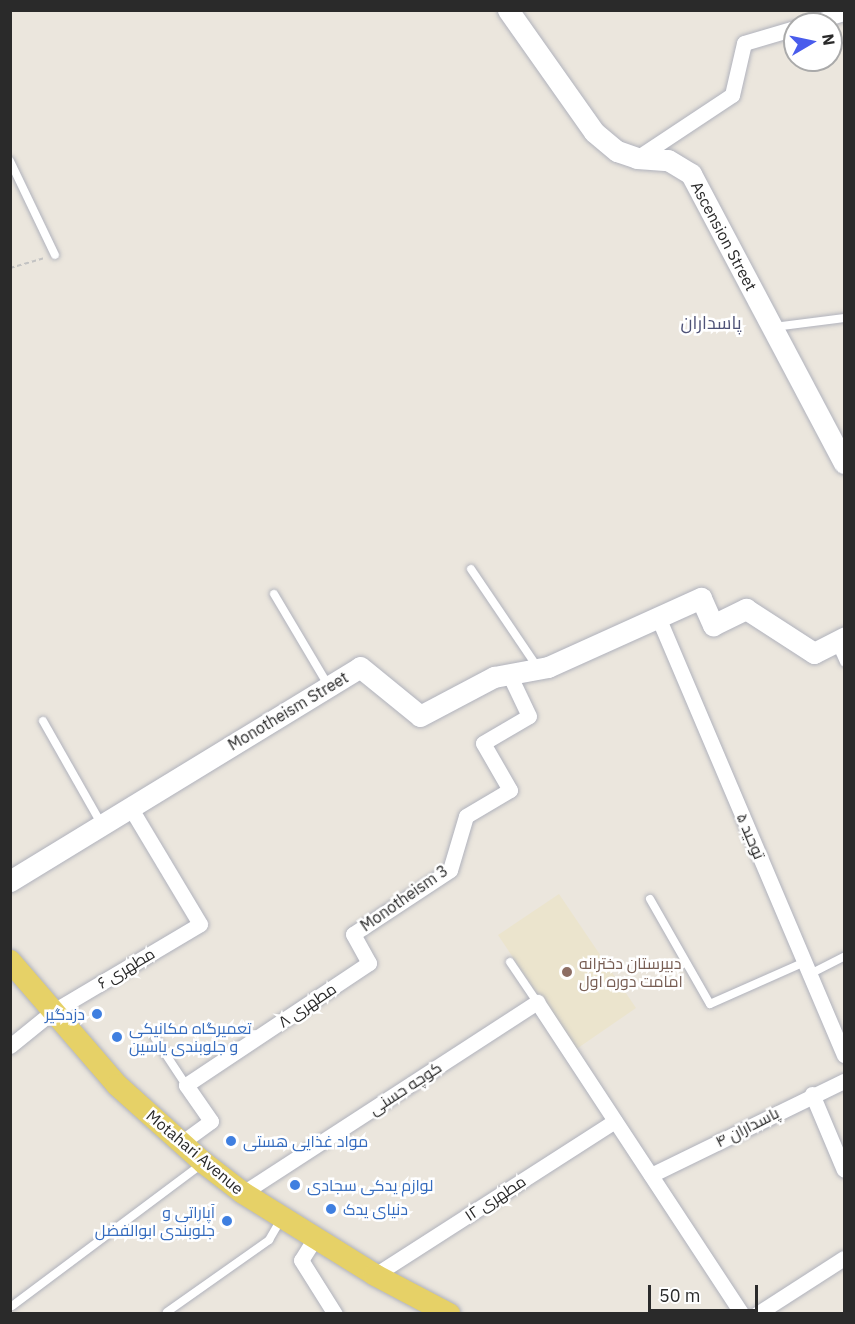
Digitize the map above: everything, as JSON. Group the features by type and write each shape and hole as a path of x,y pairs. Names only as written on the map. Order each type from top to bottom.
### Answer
{"main road":[{"name":"Motahari Avenue","path":"10,961 117,1085 204,1163 243,1193 282,1218 375,1275 449,1314"}],"street":[{"name":"Ascension Street","path":"508,10 594,132 617,151 637,158 668,160 691,174 844,463"},
{"path":"637,158 732,95 744,43 783,32"},
{"name":"Monotheism Street","path":"10,881 360,667 420,716 494,677 539,669 701,598 713,625 746,609 814,653 840,640"},
{"name":"توحید ۵","path":"657,617 844,1055"},
{"name":"Monotheism 3","path":"353,934 450,870 466,816 510,790 483,743 529,716 508,674"},
{"name":"مطهری ۶","path":"10,1046 52,1012 200,924 130,807"},
{"name":"مطهری ۸","path":"186,1084 369,963 353,934"},
{"path":"537,1002 742,1314"},
{"name":"کوچه حسنی","path":"243,1193 537,1002"},
{"name":"پاسداران ۴","path":"651,1175 812,1094 844,1081"},
{"path":"181,1143 211,1122 186,1084"},
{"path":"812,1094 844,1170"},
{"name":"مطهری ۱۲","path":"375,1275 615,1121"},
{"path":"315,1238 301,1260 335,1314"},
{"path":"756,1314 844,1258"}],"lane":[{"path":"10,161 55,255"},
{"path":"773,327 844,318"},
{"path":"471,569 539,669"},
{"path":"274,594 329,686"},
{"path":"840,640 844,663"},
{"path":"43,721 102,825"},
{"path":"650,899 710,1004 807,968 844,957"},
{"path":"510,962 537,1002"},
{"path":"155,1038 186,1084"},
{"path":"12,1306 204,1163"},
{"path":"167,1312 268,1240 282,1218"}],"path":[{"path":"10,268 55,255"}],"shaded area":[{"name":"دبیرستان دخترانه امامت دوره اول","path":"559,894 636,1008 575,1050 498,935"}],"place":[{"name":"دبیرستان دخترانه امامت دوره اول","path":"567,972"},
{"name":"دزدگیر","path":"97,1014"},
{"name":"تعمیرگاه مکانیکی و جلوبندی یاسین","path":"117,1037"},
{"name":"مواد غذایی هستی","path":"231,1141"},
{"name":"لوازم یدکی سجادی","path":"295,1185"},
{"name":"دنیای یدک","path":"331,1209"},
{"name":"آپاراتی و جلوبندی ابوالفضل","path":"227,1221"}],"district":[{"name":"پاسداران","path":"711,323"}]}
